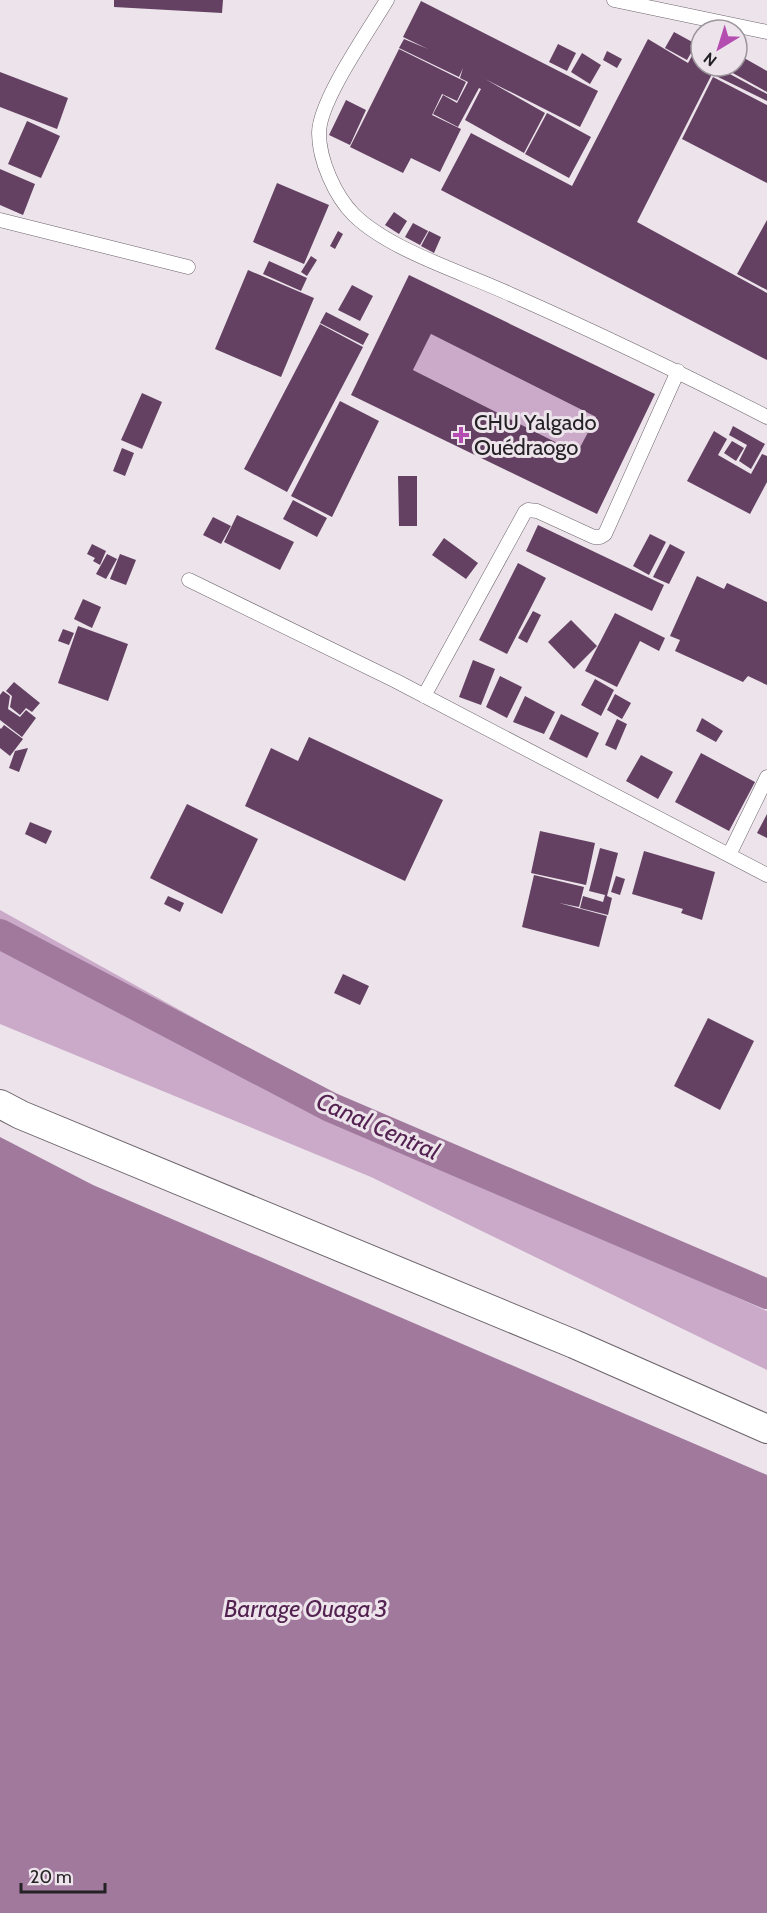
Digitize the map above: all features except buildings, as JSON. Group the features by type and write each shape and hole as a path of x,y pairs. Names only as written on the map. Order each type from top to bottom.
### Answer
{"street":[{"path":"0,1104 21,1115 574,1344 767,1429"}],"lane":[{"path":"387,0 327,101 319,132 324,161 336,190 354,214 380,235 424,257 678,371 767,417"},
{"path":"614,0 767,32"},
{"path":"0,220 188,267"},
{"path":"424,696 525,512 537,511 594,537 605,534 678,371"},
{"path":"189,580 424,696 767,875"},
{"path":"729,855 767,777"}],"shaded area":[{"path":"431,334 596,417 577,453 413,370"},
{"path":"0,910 525,1202 767,1311 767,1370 371,1177 0,1024"}],"water":[{"name":"Barrage Ouaga 3","path":"0,1137 93,1185 767,1475 767,1913 0,1913"}],"waterway":[{"name":"Canal Central","path":"0,934 330,1107 767,1294"}],"place":[{"name":"CHU Yalgado Ouédraogo","path":"461,435"}]}
